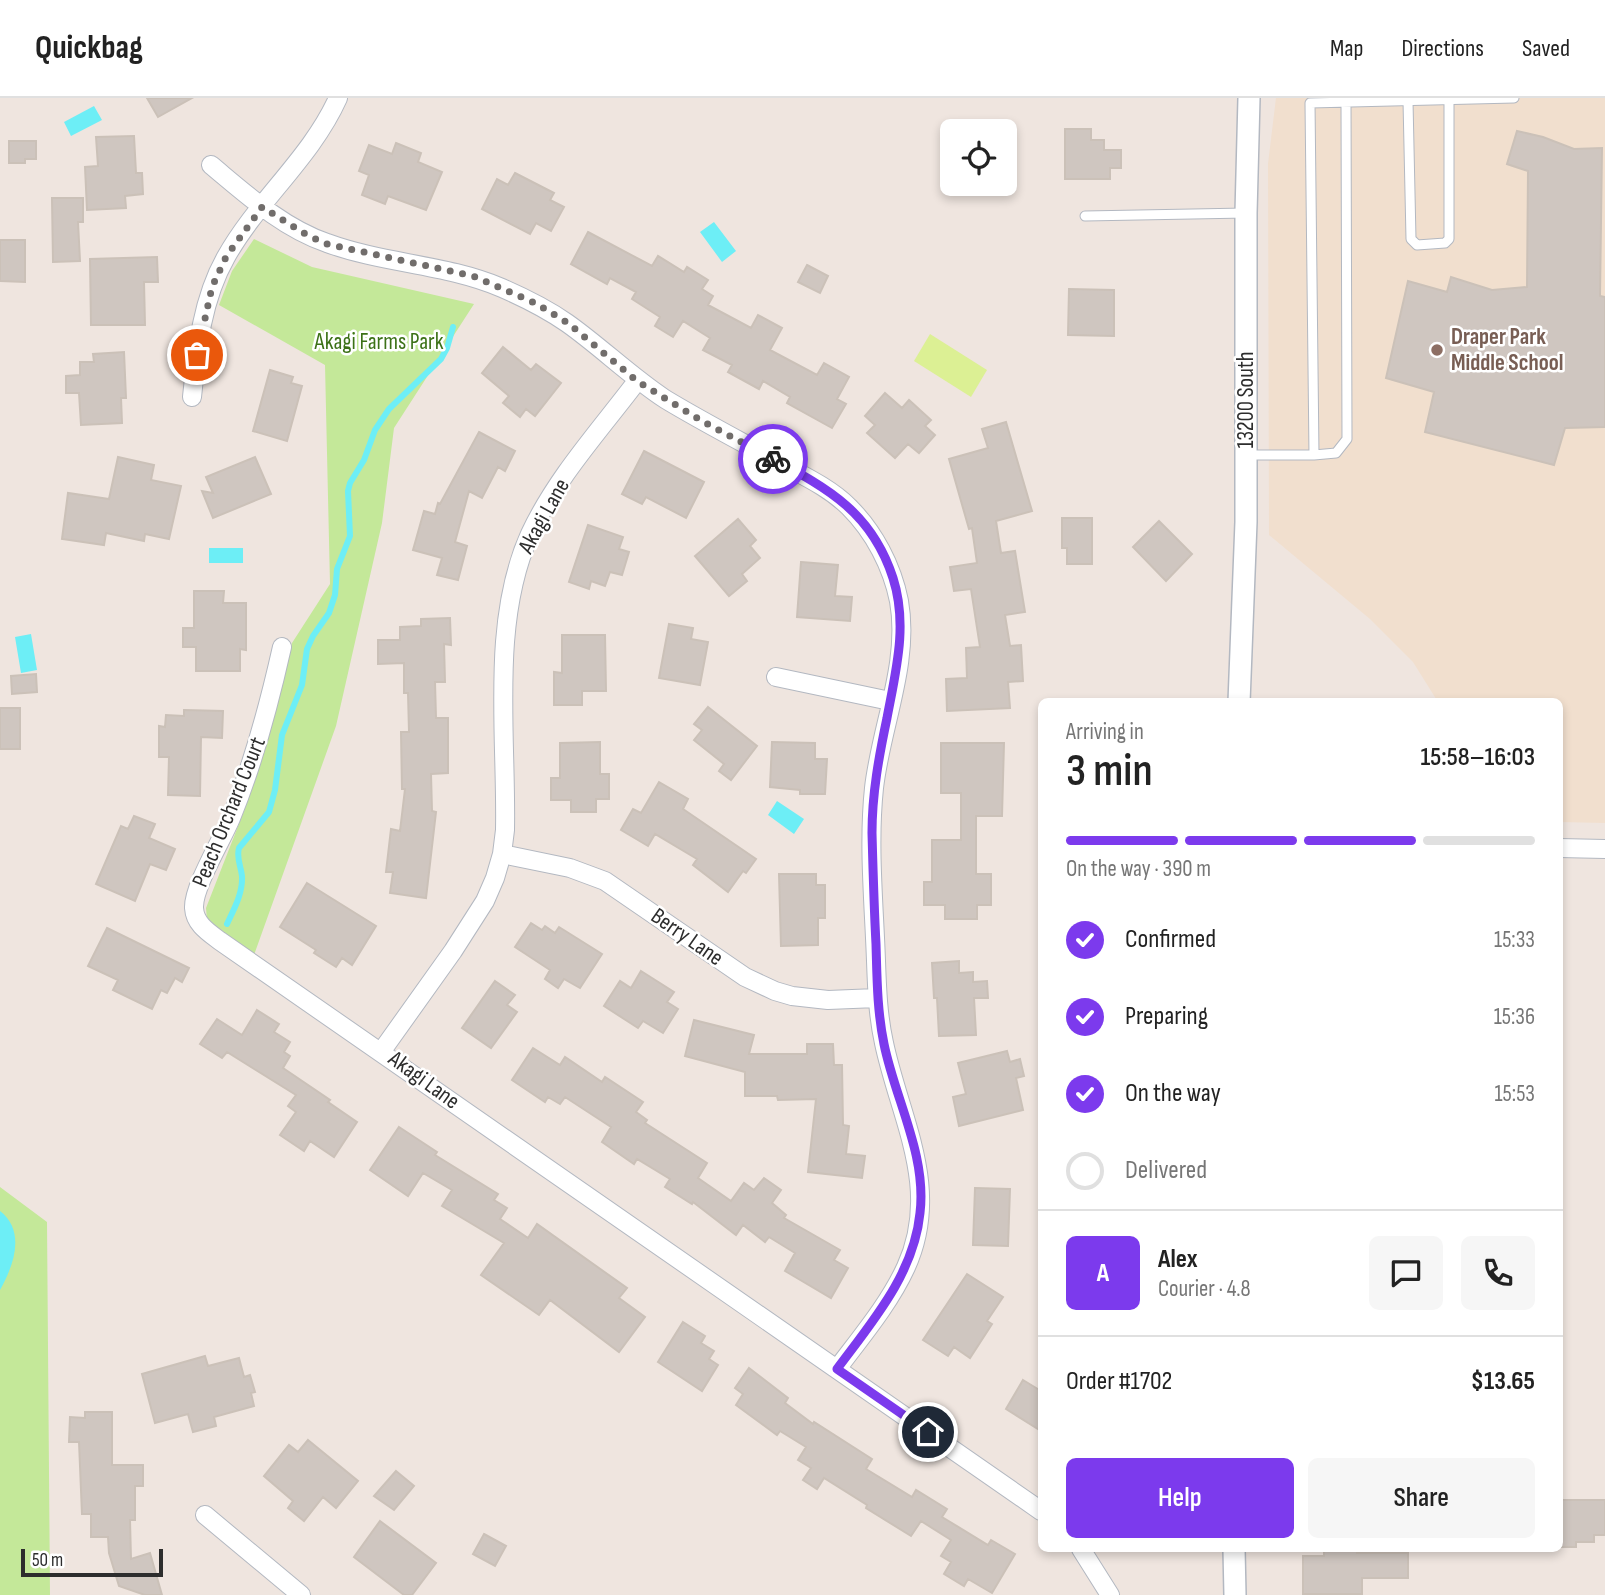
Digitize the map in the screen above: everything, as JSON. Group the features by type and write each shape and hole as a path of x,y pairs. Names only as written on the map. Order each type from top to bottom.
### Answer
{"street":[{"path":"192,397 203,320 212,287 226,257 315,141 338,98"},
{"name":"13200 South","path":"1239,698 1244,605 1249,98"},
{"path":"211,165 262,207 327,244 473,276 535,303 568,323 637,381 702,421 836,496 860,519 883,555 898,598 901,646 878,760 873,808 877,998 884,1045 917,1160 921,1185 920,1213 908,1264 895,1289 837,1369"},
{"name":"Akagi Lane","path":"637,381 545,504 517,567 505,637 505,806 502,854 495,878 472,922 382,1052 1038,1509"},
{"name":"Peach Orchard Court","path":"282,647 254,757 231,819 197,892 194,908 199,924 213,936 382,1052"},
{"path":"776,677 890,701"},
{"path":"1563,848 1605,849"},
{"name":"Berry Lane","path":"502,854 570,868 605,881 745,977 775,991 828,1000 877,998"},
{"path":"205,1515 293,1592"},
{"path":"1084,1552 1110,1595"},
{"path":"1234,1552 1235,1595"}],"lane":[{"path":"1314,455 1310,103 1514,98"},
{"path":"1408,101 1411,239 1417,245 1445,243 1449,239 1449,100"},
{"path":"1246,455 1336,453 1347,439 1346,103"},
{"path":"1085,216 1246,213"}],"shaded area":[{"name":"Draper Park Middle School","path":"1276,98 1605,98 1605,823 1563,822 1563,698 1436,698 1413,662 1370,619 1269,535 1268,164"}],"green space":[{"name":"Akagi Farms Park","path":"254,239 312,267 474,304 394,428 382,523 336,726 254,955 207,920 206,908 244,811 292,643 330,584 325,365 219,305 232,271"},
{"path":"930,334 987,370 971,397 914,361"},
{"path":"0,1187 47,1222 50,1595 0,1595"}],"water":[{"path":"94,106 102,120 71,136 64,122"},
{"path":"714,222 736,251 722,262 700,232"},
{"path":"209,548 243,548 243,563 209,563"},
{"path":"31,634 37,670 21,673 15,637"},
{"path":"777,801 804,819 794,834 768,815"},
{"path":"0,1211 13,1228 15,1249 10,1270 0,1290"}],"building":[{"path":"147,98 192,98 158,117"},
{"path":"1065,129 1091,129 1091,140 1104,140 1104,150 1121,150 1121,168 1110,168 1110,179 1065,179"},
{"path":"1517,131 1543,137 1574,149 1602,148 1600,296 1605,297 1605,427 1565,428 1554,465 1425,432 1434,392 1386,378 1408,281 1447,292 1451,277 1492,290 1527,287 1528,171 1507,164"},
{"path":"134,136 136,173 142,173 143,194 125,196 126,208 87,210 85,167 98,166 96,137"},
{"path":"9,141 36,141 36,159 25,159 25,163 9,163"},
{"path":"396,143 421,153 418,162 442,172 426,210 388,196 385,204 362,195 369,175 359,171 369,145 392,154"},
{"path":"515,173 554,193 550,200 564,207 551,231 536,223 530,234 482,209 497,179 508,185"},
{"path":"52,198 83,198 83,222 78,222 80,261 53,262"},
{"path":"588,232 652,266 658,256 684,272 687,267 708,280 702,289 713,296 708,305 751,328 758,315 782,328 770,350 817,375 824,363 849,377 837,399 846,404 832,428 787,403 790,397 763,381 759,389 728,372 732,365 703,350 710,338 683,321 673,337 655,326 660,317 632,299 636,292 610,278 607,284 571,264"},
{"path":"0,240 25,240 25,282 0,281"},
{"path":"157,257 158,282 144,282 145,325 91,325 90,259"},
{"path":"807,265 828,276 820,293 798,282"},
{"path":"1069,289 1114,290 1114,336 1068,335"},
{"path":"503,347 531,370 536,364 561,383 535,416 526,409 520,417 503,403 509,396 482,373"},
{"path":"124,352 126,398 121,398 122,423 81,425 79,393 66,393 66,376 80,375 80,362 94,362 93,354"},
{"path":"270,370 293,377 291,383 302,386 287,441 253,431"},
{"path":"885,393 902,408 909,400 931,420 925,426 935,435 919,453 908,444 895,458 867,433 875,425 865,416"},
{"path":"1006,422 1032,511 996,521 1001,553 1015,551 1025,612 1005,615 1010,646 1021,645 1023,681 1008,682 1010,708 947,711 946,679 967,678 966,648 980,647 971,589 954,591 950,567 977,563 972,528 969,529 949,459 988,448 982,429"},
{"path":"479,432 515,451 505,471 498,467 482,498 469,491 455,542 467,546 458,580 437,575 442,558 413,550 424,511 435,514 438,503 440,504"},
{"path":"644,451 704,482 686,518 646,497 642,504 622,494"},
{"path":"118,457 154,465 151,480 181,486 169,539 145,534 144,541 106,533 104,545 62,539 68,493 109,499"},
{"path":"255,457 271,494 213,518 202,491 213,493 206,477"},
{"path":"1062,518 1092,518 1092,564 1067,564 1067,548 1062,548"},
{"path":"738,519 756,540 750,546 760,558 742,574 747,581 729,596 695,556"},
{"path":"1159,521 1192,554 1166,581 1133,547"},
{"path":"588,525 623,537 619,549 629,552 622,575 610,572 605,586 591,581 589,589 569,582"},
{"path":"801,562 838,565 835,596 852,597 850,621 797,617"},
{"path":"194,591 224,591 223,603 246,603 246,650 240,649 240,671 196,671 196,647 183,647 183,628 194,628"},
{"path":"450,618 451,645 444,644 445,682 435,682 436,718 448,718 448,773 431,774 432,811 436,812 426,898 390,893 393,872 386,872 391,829 400,831 405,789 402,789 401,732 409,732 408,693 404,693 404,663 378,664 378,640 400,640 400,627 421,626 421,619"},
{"path":"669,624 693,628 691,639 708,642 700,685 659,678"},
{"path":"562,635 605,635 606,691 582,691 582,705 554,705 554,672 562,673"},
{"path":"36,674 37,692 12,694 11,676"},
{"path":"708,707 757,746 731,780 719,771 724,764 694,740 702,730 694,724"},
{"path":"0,708 20,708 20,749 0,749"},
{"path":"184,710 223,711 222,738 201,737 200,796 168,795 169,757 159,757 159,726 165,727 166,715 184,716"},
{"path":"600,742 600,774 609,774 609,799 596,799 596,812 571,812 571,800 551,800 551,778 560,778 560,743"},
{"path":"772,742 815,743 815,759 827,759 825,794 800,794 800,790 770,787"},
{"path":"941,743 1004,743 1002,816 976,816 976,874 991,874 991,905 977,905 977,919 945,919 945,905 924,905 924,882 932,882 932,840 961,840 961,793 941,793"},
{"path":"659,782 688,799 683,809 756,859 746,873 743,871 728,892 693,865 697,859 655,834 648,846 621,830 633,809 641,813"},
{"path":"134,816 155,824 149,838 175,849 166,870 150,864 135,901 96,884 121,826 128,829"},
{"path":"779,874 816,874 816,885 825,885 825,918 818,918 818,945 781,946"},
{"path":"307,883 376,926 352,965 342,958 336,967 314,953 316,950 280,927"},
{"path":"531,923 542,930 545,926 555,933 559,927 602,954 580,988 564,979 558,988 545,979 550,970 515,947"},
{"path":"107,928 189,968 182,982 175,978 167,993 161,990 152,1009 113,990 118,980 88,966"},
{"path":"959,961 959,973 973,972 973,982 987,981 988,998 974,998 976,1035 939,1036 932,963"},
{"path":"641,971 674,992 667,1002 678,1009 663,1033 643,1021 638,1028 604,1006 620,981 631,988"},
{"path":"495,981 515,995 507,1005 517,1012 491,1048 462,1028"},
{"path":"257,1010 279,1024 274,1032 290,1042 284,1052 290,1056 283,1068 357,1122 334,1157 310,1141 304,1151 280,1135 296,1112 288,1106 296,1095 227,1052 222,1058 200,1044 217,1019 242,1035"},
{"path":"694,1020 754,1035 749,1054 807,1054 807,1044 833,1044 834,1065 842,1065 843,1125 849,1126 846,1154 865,1156 862,1178 808,1172 816,1099 778,1100 777,1096 745,1096 745,1072 685,1056"},
{"path":"533,1048 560,1065 565,1057 602,1082 605,1077 643,1102 636,1112 647,1120 645,1123 707,1163 698,1178 731,1201 744,1183 754,1190 764,1178 781,1190 772,1203 786,1215 784,1218 840,1250 834,1260 848,1268 831,1298 785,1271 795,1253 769,1237 765,1242 743,1225 736,1235 693,1202 692,1204 665,1187 670,1179 637,1159 634,1164 602,1142 611,1127 565,1097 560,1104 548,1097 545,1102 512,1080"},
{"path":"1007,1051 1010,1062 1020,1059 1024,1076 1016,1078 1023,1110 959,1126 953,1097 966,1094 958,1063"},
{"path":"399,1127 437,1152 435,1155 498,1194 494,1200 507,1208 500,1219 528,1238 537,1224 627,1288 619,1298 645,1317 619,1352 550,1300 539,1315 481,1275 504,1243 442,1206 452,1190 423,1173 408,1196 370,1170"},
{"path":"975,1188 1010,1189 1008,1246 973,1245"},
{"path":"967,1274 1003,1297 987,1321 992,1324 970,1358 954,1347 948,1356 923,1340"},
{"path":"683,1322 705,1336 701,1343 714,1351 709,1359 718,1365 702,1391 658,1362"},
{"path":"205,1356 208,1366 239,1358 244,1377 250,1375 255,1392 251,1393 254,1406 214,1417 216,1426 193,1432 188,1414 155,1423 142,1374"},
{"path":"749,1368 788,1398 785,1403 813,1424 814,1422 872,1459 866,1469 912,1497 916,1490 947,1509 942,1517 988,1545 991,1540 1015,1554 992,1593 968,1579 964,1586 944,1574 951,1562 941,1556 951,1540 921,1521 911,1536 824,1478 817,1489 803,1480 811,1468 798,1460 806,1447 780,1431 777,1435 736,1405 743,1394 735,1388"},
{"path":"1023,1380 1038,1389 1038,1429 1006,1409"},
{"path":"85,1412 112,1412 112,1465 143,1465 143,1486 135,1486 135,1520 130,1520 131,1559 150,1553 162,1595 145,1595 119,1586 109,1553 108,1537 91,1537 91,1514 82,1514 79,1442 69,1442 70,1417 85,1418"},
{"path":"308,1440 358,1481 336,1508 323,1497 304,1521 288,1508 293,1501 264,1476 289,1445 298,1452"},
{"path":"396,1471 414,1486 394,1510 374,1496"},
{"path":"1563,1500 1605,1500 1605,1535 1594,1535 1594,1542 1576,1542 1576,1547 1563,1547"},
{"path":"380,1521 436,1563 412,1595 404,1595 354,1557"},
{"path":"484,1534 506,1546 495,1566 473,1554"},
{"path":"1324,1552 1408,1553 1408,1578 1362,1578 1362,1594 1303,1594 1303,1556 1324,1556"}],"waterway":[{"path":"227,924 241,889 239,848 269,812 275,790 282,735 302,685 307,649 329,613 335,595 337,569 350,536 350,483 364,460 375,430 389,409 441,359 453,327"}],"way so far":[{"path":"197,355 212,287 226,257 262,207 289,225 327,244 473,276 535,303 568,323 637,381 702,421 773,459"}],"place":[{"name":"Draper Park Middle School","path":"1437,350"}],"route":[{"path":"773,459 822,486 860,519 883,555 898,598 901,646 878,760 873,808 877,998 884,1045 917,1160 921,1185 920,1213 908,1264 895,1289 837,1369 928,1432"}]}
